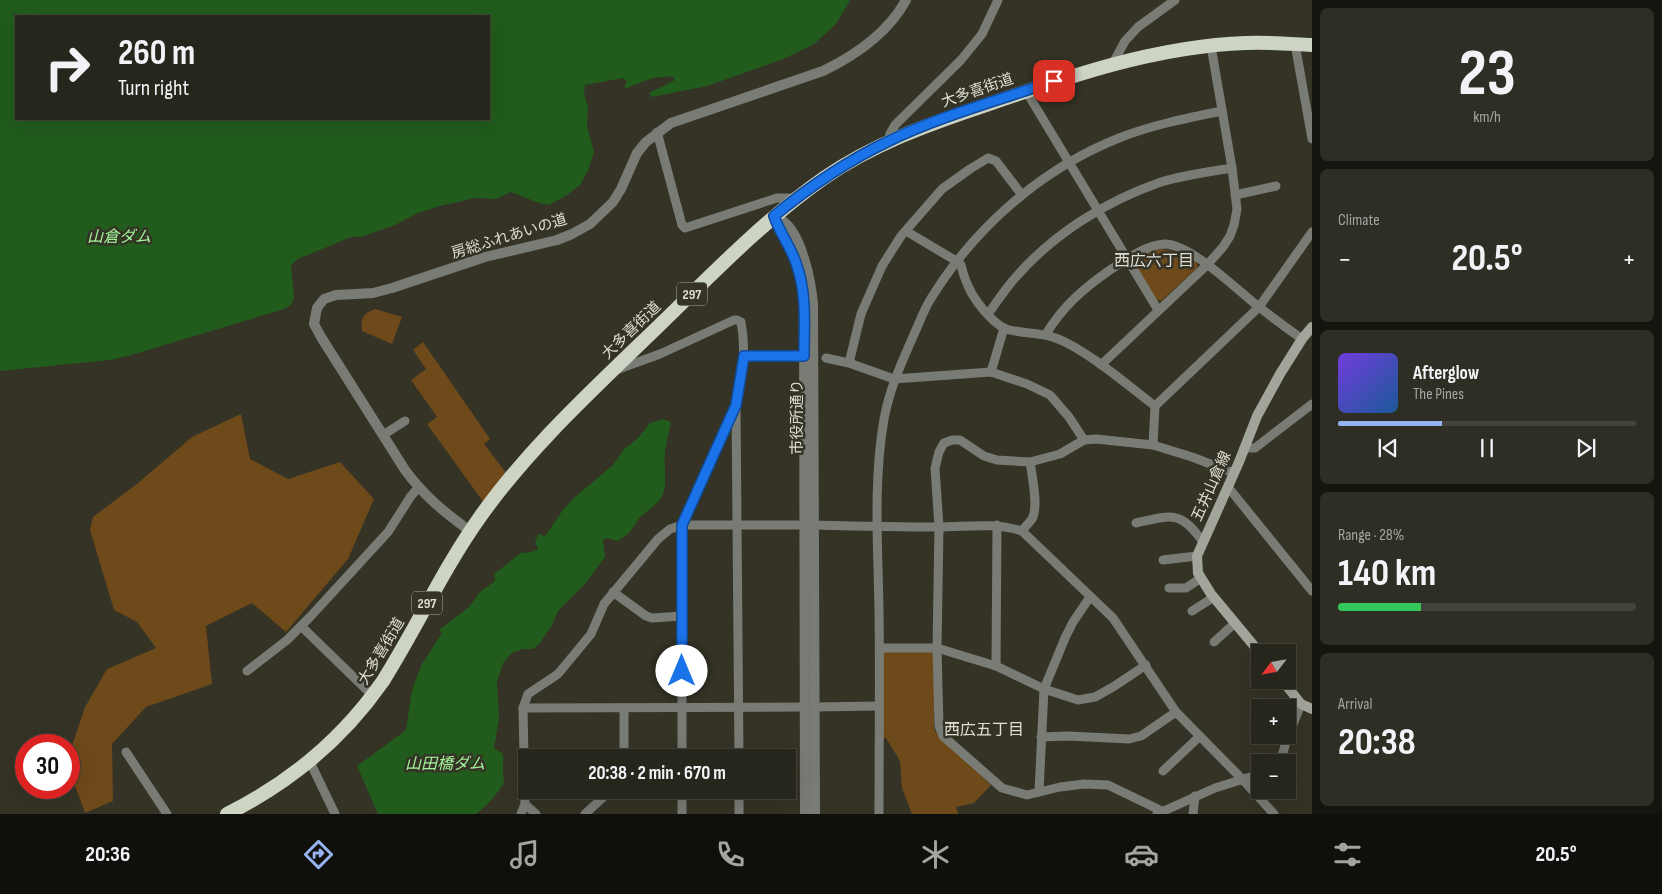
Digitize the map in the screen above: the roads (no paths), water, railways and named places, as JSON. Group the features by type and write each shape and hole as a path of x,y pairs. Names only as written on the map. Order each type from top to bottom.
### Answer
{"highway":[{"name":"大多喜街道","path":"227,814 276,787 310,762 336,738 373,696 393,665 446,568 498,492 526,459 611,372 795,198 833,172 889,141 1054,81 1163,53 1211,46 1249,43 1312,45"}],"main road":[{"name":"五井山倉線","path":"1197,556 1257,416 1280,374 1302,339 1312,327"},
{"path":"1197,556 1198,573 1214,597 1252,644"},
{"path":"1289,689 1301,704 1312,708"}],"street":[{"name":"房総ふれあいの道","path":"470,531 418,488 383,435 314,324 317,308 324,298 336,295 373,293 485,257 533,246 572,234 590,224 613,202 637,153 657,132 671,123 824,71 840,63 875,38 906,0"},
{"path":"889,141 890,134 895,125 960,60 982,34 998,0"},
{"path":"1112,65 1125,41 1138,27 1175,0"},
{"path":"1295,44 1310,112 1312,139"},
{"path":"1101,365 1207,265 1224,246 1234,225 1237,208 1232,168 1211,46"},
{"path":"1026,91 1158,310"},
{"path":"878,814 880,648 878,476 884,419 894,379 930,301 958,262 986,228 1022,195 1069,162 1120,137 1185,118 1222,111"},
{"path":"657,132 682,225 685,228 777,198 795,198"},
{"path":"850,363 861,314 882,266 906,231 942,189 970,168 988,158 996,161 1022,195"},
{"path":"988,314 1015,278 1043,249 1097,210 1130,194 1162,182 1232,168"},
{"path":"1235,195 1276,186"},
{"name":"市役所通り","path":"774,216 778,228 792,253 800,275 804,300 809,707 815,814"},
{"name":"市役所通り","path":"774,216 785,222 794,237 806,265 811,286 808,525"},
{"path":"906,231 961,265 970,293 996,324 1004,328 1046,334 1081,351 1155,406"},
{"path":"1153,445 1155,406 1259,307 1312,232"},
{"path":"1046,334 1057,315 1079,293 1127,259 1145,249 1167,244 1185,250 1207,265 1302,339"},
{"path":"611,372 660,354 737,320 741,322 744,356 736,405 739,749"},
{"path":"991,372 1004,328"},
{"path":"744,356 804,356"},
{"path":"826,358 850,363 894,379 991,372 1028,384 1050,395 1069,417 1084,440"},
{"path":"1244,448 1256,448 1312,404"},
{"path":"682,749 682,525 736,405"},
{"path":"383,435 404,421"},
{"path":"1234,473 1153,445 1096,439 1084,440 1060,454 1030,462 998,460 984,456 960,440 944,443 939,452 936,468 939,527 937,648 939,726 942,736 1002,788 1027,795 1060,787 1084,784 1108,785 1159,813 1215,788 1251,777"},
{"path":"1022,531 1033,517 1030,462"},
{"path":"1228,487 1312,591"},
{"path":"247,671 287,640 301,626 388,532 418,488"},
{"path":"1136,524 1170,516 1183,520 1193,528 1203,542"},
{"path":"521,814 525,804 522,708 528,694 558,674 592,634 604,604 613,592 658,539 670,529 682,525 878,527 996,525 1022,531 1113,618 1176,712 1274,814"},
{"path":"996,525 996,666"},
{"path":"1163,560 1197,556"},
{"path":"1170,588 1186,588 1202,578"},
{"path":"613,592 646,616 652,618 682,616"},
{"path":"1039,792 1044,689 1072,622 1090,597"},
{"path":"1192,611 1214,597"},
{"path":"1214,642 1235,623"},
{"path":"301,626 373,696"},
{"path":"880,648 937,648 996,666 1044,689 1078,700 1087,700 1113,687 1146,666"},
{"path":"1283,754 1301,704"},
{"path":"522,708 879,706"},
{"name":"市役所通り","path":"804,814 809,707"},
{"path":"624,708 624,749"},
{"path":"1041,737 1068,736 1129,739 1141,736 1176,712"},
{"path":"1163,771 1200,736"},
{"path":"126,752 167,814"},
{"path":"310,762 335,814"},
{"path":"1193,814 1195,796"},
{"path":"586,814 602,799"},
{"path":"682,799 682,814"},
{"path":"739,799 739,814"},
{"path":"525,804 536,814"}],"water":[{"name":"山倉ダム","path":"0,0 850,0 836,24 814,44 781,60 707,86 652,97 649,93 675,80 672,76 653,78 624,89 627,81 623,78 585,85 584,94 588,107 587,126 594,152 588,171 580,185 549,205 511,192 496,199 475,198 418,213 395,225 361,237 351,237 298,259 291,265 294,298 291,305 284,309 110,360 0,371"},
{"name":"山田橋ダム","path":"663,419 671,422 665,453 665,488 661,498 641,517 625,537 617,541 608,538 603,540 605,557 585,584 558,611 552,625 539,644 533,649 523,649 512,653 503,663 497,682 499,719 494,748 503,754 504,783 495,796 476,814 378,814 357,766 406,730 412,690 422,664 442,633 439,630 469,607 480,592 495,581 494,574 521,553 532,552 538,549 535,541 539,534 545,536 563,510 575,497 613,465 624,449 637,439 650,423"}],"district":[{"name":"西広六丁目","path":"1154,260"},
{"name":"西広五丁目","path":"984,729"}]}
